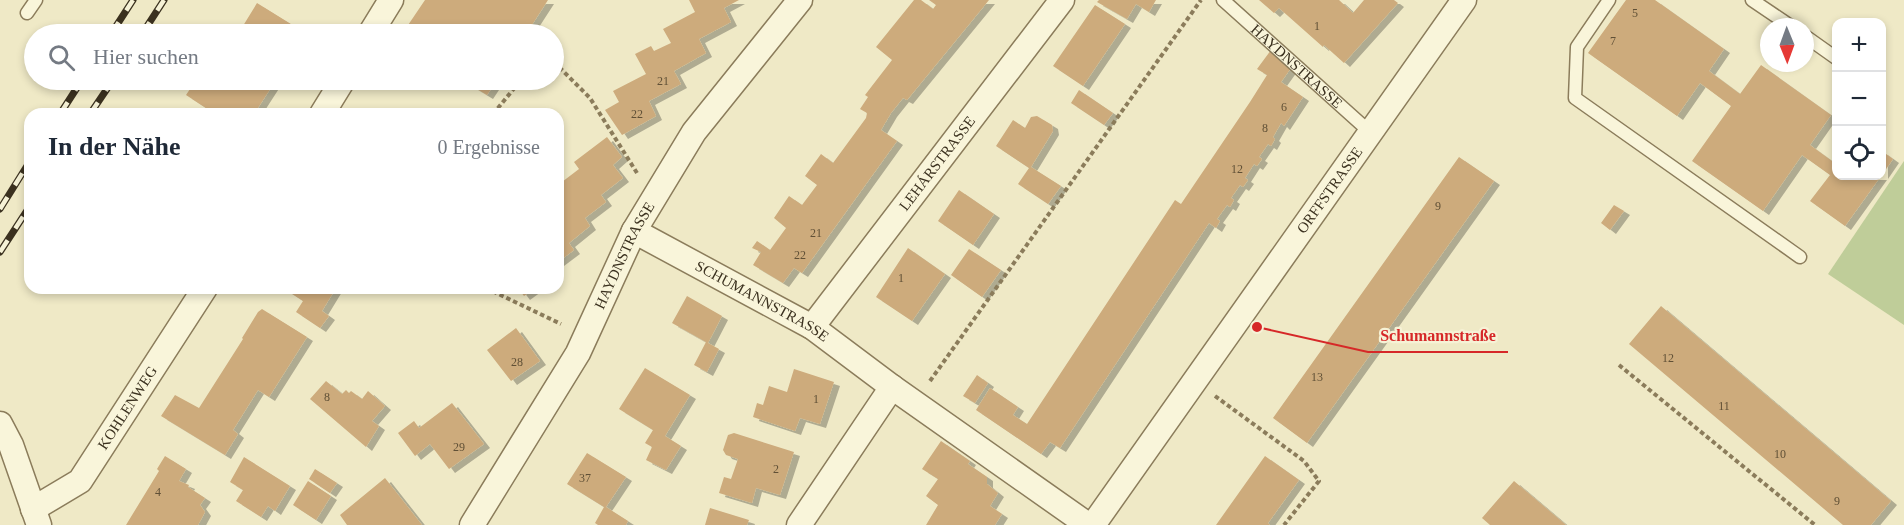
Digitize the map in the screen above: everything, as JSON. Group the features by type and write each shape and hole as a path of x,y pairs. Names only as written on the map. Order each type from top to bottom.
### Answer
{"street":[{"path":"376,24 391,0"},
{"name":"HAYDNSTRASSE","path":"472,525 578,353 634,231 694,132 800,0"},
{"name":"LEHÁRSTRASSE","path":"812,327 1062,0"},
{"name":"ORFFSTRASSE","path":"1093,525 1464,0"},
{"path":"326,108 337,90"},
{"name":"SCHUMANNSTRASSE","path":"634,231 812,327 892,387 1088,525"},
{"name":"KOHLENWEG","path":"36,517 80,481 201,294"},
{"path":"799,525 892,387"},
{"path":"0,424 11,445 36,517"}],"lane":[{"path":"27,13 36,0"},
{"name":"HAYDNSTRASSE","path":"1223,0 1371,133"},
{"path":"1609,0 1577,47 1575,98 1800,257"},
{"path":"1752,0 1779,18"},
{"path":"1814,42 1832,55"}],"path":[{"path":"914,402 1201,0"},
{"path":"564,72 590,98 653,199"},
{"path":"498,108 513,90"},
{"path":"499,294 586,335"},
{"path":"1619,365 1815,525"},
{"path":"1196,381 1304,461 1319,481 1284,525"}],"green space":[{"path":"1904,161 1904,325 1828,274"}],"building":[{"path":"425,0 548,0 532,24 409,24"},
{"path":"689,0 739,0 724,8 731,22 699,39 706,53 674,71 681,84 649,101 656,116 622,135 605,110 619,102 613,91 646,74 635,54 651,46 654,51 671,43 663,29 695,12"},
{"path":"914,0 921,0 933,9 936,5 929,0 989,0 907,100 903,98 891,113 881,130 897,141 802,273 794,268 783,283 753,265 761,252 752,248 757,241 770,250 786,228 774,218 789,196 802,205 817,185 805,176 821,154 833,163 866,118 867,113 860,109 868,97 865,95 892,60 876,47"},
{"path":"1099,0 1156,0 1149,12 1136,4 1127,19 1097,2"},
{"path":"1259,0 1339,0 1353,13 1364,0 1394,0 1398,3 1344,63 1279,8 1274,13"},
{"path":"1626,0 1655,0 1724,49 1709,71 1740,94 1760,66 1760,72 1771,72 1831,115 1810,145 1832,161 1832,180 1878,180 1845,226 1810,201 1830,175 1802,155 1763,211 1692,161 1731,106 1700,83 1677,116 1588,53"},
{"path":"257,3 291,24 244,24"},
{"path":"1095,5 1125,24 1083,86 1053,66"},
{"path":"1271,50 1291,68 1281,82 1303,97 1284,126 1281,123 1271,146 1268,144 1259,157 1262,159 1257,166 1254,164 1245,178 1248,180 1243,187 1240,185 1231,198 1234,200 1230,207 1227,205 1217,219 1220,221 1216,228 1209,223 1060,448 1050,442 1041,454 976,410 990,388 1018,407 1013,415 1027,424 1175,200 1181,204 1250,102 1267,75 1257,69"},
{"path":"189,90 270,90 258,108 206,108 186,95"},
{"path":"479,90 490,90 487,95"},
{"path":"1079,90 1113,113 1104,125 1071,103"},
{"path":"1037,116 1052,125 1053,131 1031,167 1061,186 1048,204 1018,184 1029,168 996,146 1013,120 1025,128 1031,117"},
{"path":"607,137 622,157 613,165 623,178 601,195 606,202 585,218 590,226 569,243 574,250 564,258 564,180 579,169 574,162"},
{"path":"1886,154 1893,159 1886,169"},
{"path":"1459,157 1494,181 1307,443 1273,418"},
{"path":"959,190 994,214 973,245 938,221"},
{"path":"1614,205 1624,211 1610,230 1601,223"},
{"path":"908,248 945,274 912,321 876,297"},
{"path":"969,249 1001,270 982,297 951,275"},
{"path":"292,294 332,294 322,311 329,316 320,328 296,312 303,301"},
{"path":"687,296 722,316 708,343 719,349 707,372 694,365 706,342 672,323"},
{"path":"1661,306 1891,501 1871,525 1843,525 1629,344"},
{"path":"262,309 307,337 269,397 258,390 233,430 238,434 225,455 161,416 175,395 199,408"},
{"path":"516,328 540,361 511,381 487,350"},
{"path":"645,368 690,395 665,436 681,446 666,470 646,460 652,447 645,443 653,430 619,409"},
{"path":"794,369 834,382 820,424 800,418 795,431 753,417 757,403 763,405 769,386 787,392"},
{"path":"977,375 988,383 975,403 963,396"},
{"path":"326,381 342,394 346,390 349,393 351,391 362,399 368,391 385,406 372,421 379,426 366,447 310,399"},
{"path":"452,403 484,444 449,469 430,444 415,456 398,433 414,421 419,428"},
{"path":"734,433 794,452 780,495 756,488 752,503 719,493 724,477 731,479 738,459 726,455 723,450 728,435"},
{"path":"941,441 970,461 968,464 987,477 987,484 998,493 990,506 1002,514 995,525 926,525 938,505 926,496 938,479 922,469"},
{"path":"587,453 626,477 606,507 628,521 626,525 598,525 595,523 604,507 567,484"},
{"path":"165,456 186,469 179,481 189,485 188,487 205,498 200,505 205,512 198,525 126,525 159,471 157,469"},
{"path":"1265,456 1299,480 1268,523 1270,525 1216,525"},
{"path":"244,457 290,486 275,511 268,506 261,517 236,501 243,490 230,482"},
{"path":"315,469 337,483 330,493 309,479"},
{"path":"385,478 422,525 347,525 340,515"},
{"path":"308,481 331,496 316,520 293,505"},
{"path":"1514,481 1566,525 1490,525 1482,518"},
{"path":"710,508 749,520 747,525 705,525"}],"railway":[{"path":"117,24 133,0"},
{"path":"148,24 164,0"},
{"path":"64,108 76,90"},
{"path":"94,108 106,90"},
{"path":"0,209 24,171"},
{"path":"0,252 24,215"}],"place":[{"name":"Schumannstraße","path":"1257,327"}]}
